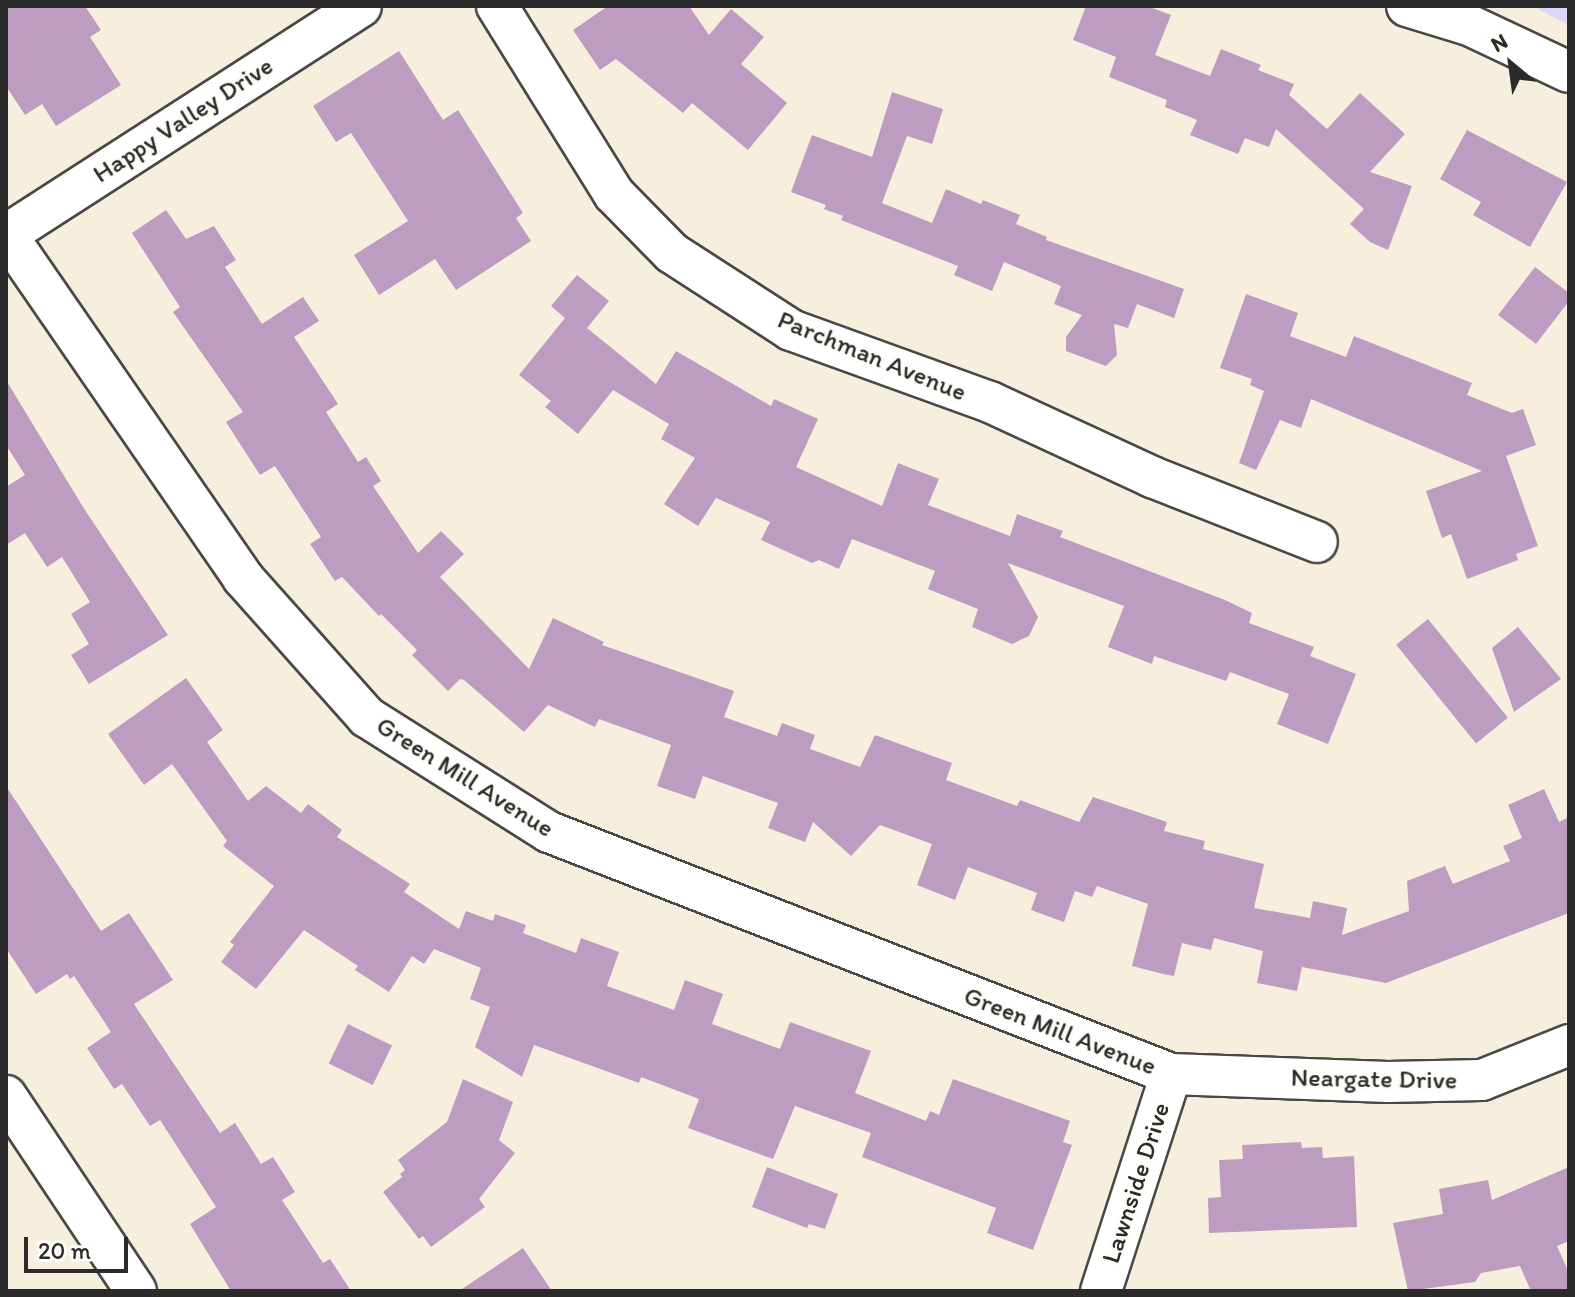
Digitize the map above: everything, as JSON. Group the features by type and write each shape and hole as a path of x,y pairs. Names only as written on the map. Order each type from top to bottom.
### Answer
{"street":[{"name":"Happy Valley Drive","path":"6,234 361,6"},
{"name":"Parchman Avenue","path":"497,6 614,194 672,253 791,330 990,402 1152,477 1317,542"},
{"path":"1407,6 1469,25 1569,72"},
{"name":"Green Mill Avenue","path":"6,234 243,578 367,717 549,832 1171,1074"},
{"name":"Neargate Drive","path":"1171,1074 1388,1082 1482,1080 1569,1045"},
{"name":"Lawnside Drive","path":"1101,1291 1171,1074"},
{"path":"6,1096 136,1291"}],"shaded area":[{"path":"1532,6 1569,6 1569,25"}],"building":[{"path":"6,6 85,6 101,30 90,37 121,85 56,126 42,104 25,115 6,86"},
{"path":"608,6 689,6 709,35 731,9 764,37 741,64 787,103 748,150 692,103 683,113 616,59 600,70 573,30"},
{"path":"1086,6 1147,6 1171,15 1155,55 1210,76 1221,49 1261,65 1258,70 1294,84 1289,95 1327,129 1360,93 1405,134 1370,172 1412,186 1388,250 1370,242 1350,224 1364,209 1276,129 1269,147 1245,138 1238,154 1190,135 1197,120 1165,107 1167,100 1109,77 1116,57 1073,40"},
{"path":"399,51 443,120 458,110 523,213 516,218 531,241 456,290 435,259 379,295 354,255 408,221 351,133 336,142 313,106"},
{"path":"892,92 943,109 932,144 907,136 882,203 932,223 946,189 981,204 983,200 1020,215 1016,224 1047,237 1046,240 1184,289 1174,318 1137,304 1128,328 1114,324 1117,355 1106,366 1066,351 1066,337 1082,315 1054,304 1061,286 1004,262 992,291 954,275 958,266 841,220 843,216 824,209 826,205 791,192 812,135 872,157"},
{"path":"1467,130 1567,182 1530,247 1473,215 1481,202 1440,179"},
{"path":"166,210 186,239 214,226 236,260 225,267 262,324 303,297 319,321 294,337 338,404 326,412 358,462 366,457 381,481 373,486 418,553 441,531 464,554 440,577 529,669 553,618 604,642 602,645 734,691 724,717 777,736 782,723 815,735 810,749 860,767 875,735 952,763 946,780 1017,806 1020,800 1079,822 1093,797 1167,822 1164,831 1205,841 1203,849 1264,864 1254,908 1310,918 1313,901 1347,908 1342,935 1409,911 1407,881 1445,866 1453,884 1510,861 1503,846 1522,838 1508,805 1544,789 1559,822 1569,817 1569,913 1386,983 1302,967 1297,991 1257,983 1263,951 1214,938 1211,950 1182,943 1174,976 1132,966 1148,904 1097,886 1092,897 1075,891 1064,922 1031,910 1037,893 968,867 955,900 917,885 932,844 880,825 851,856 813,822 805,842 768,828 778,803 703,776 695,799 657,786 671,745 599,719 595,727 548,705 524,732 464,680 460,679 448,691 412,655 417,650 381,614 379,616 342,577 335,581 310,544 321,537 275,466 260,475 226,422 243,412 173,312 180,307 132,233"},
{"path":"1535,267 1569,293 1569,301 1536,344 1498,315"},
{"path":"577,275 609,301 587,328 656,384 676,351 771,406 774,399 818,419 796,467 882,506 898,463 939,479 928,505 1010,536 1017,514 1063,531 1060,537 1225,600 1252,613 1249,623 1314,647 1310,656 1356,674 1328,744 1277,724 1289,694 1230,672 1226,681 1154,656 1152,664 1108,647 1124,606 1008,563 1038,617 1029,636 1012,644 972,627 978,609 928,589 935,571 852,539 839,569 819,560 812,563 761,540 770,522 716,498 698,526 664,504 695,458 661,439 669,424 613,390 578,434 545,407 551,401 519,375 565,318 551,306"},
{"path":"1246,294 1298,313 1290,336 1346,357 1354,336 1472,383 1467,395 1512,413 1523,409 1536,445 1506,456 1538,546 1516,554 1518,560 1467,579 1451,534 1442,538 1426,491 1482,471 1311,399 1301,428 1280,420 1256,470 1239,463 1264,391 1250,385 1252,379 1220,368"},
{"path":"6,380 83,507 168,635 89,684 71,655 89,644 71,614 90,602 62,557 47,567 25,533 6,545 6,487 25,475 6,445"},
{"path":"1428,619 1508,718 1476,743 1396,645"},
{"path":"1518,627 1561,679 1514,712 1492,648"},
{"path":"186,678 223,730 207,742 248,801 266,786 301,813 308,804 342,830 337,837 410,884 404,892 459,929 466,911 493,921 495,914 526,925 523,933 576,953 581,938 619,952 607,986 674,1010 685,980 723,994 712,1024 780,1049 790,1022 871,1051 855,1093 926,1121 930,1111 939,1115 953,1079 1070,1121 1063,1142 1072,1145 1033,1250 987,1233 996,1208 862,1157 871,1133 795,1106 773,1159 688,1128 699,1099 641,1077 639,1083 534,1045 522,1077 475,1047 490,1007 470,999 481,968 434,949 424,964 412,956 389,992 355,970 358,966 304,930 256,989 221,962 234,945 230,942 274,886 223,846 227,841 172,764 144,785 108,734"},
{"path":"6,786 101,931 129,913 173,980 134,1004 220,1133 235,1123 261,1164 273,1157 295,1192 282,1200 323,1263 330,1259 351,1291 231,1291 190,1224 216,1207 160,1120 150,1126 122,1084 114,1089 87,1048 111,1032 74,976 70,979 67,974 36,994 6,948"},
{"path":"348,1024 392,1045 373,1085 329,1064"},
{"path":"463,1079 513,1102 499,1140 515,1153 479,1199 485,1207 431,1247 423,1236 419,1239 383,1192 402,1177 400,1174 405,1170 398,1160 447,1122"},
{"path":"1301,1142 1302,1148 1322,1147 1323,1158 1354,1156 1357,1227 1209,1233 1208,1198 1221,1197 1219,1160 1243,1159 1242,1145"},
{"path":"767,1167 838,1194 825,1229 809,1224 807,1228 752,1207"},
{"path":"1569,1167 1569,1241 1557,1246 1569,1273 1569,1291 1531,1291 1520,1266 1481,1273 1475,1282 1408,1291 1393,1223 1443,1214 1439,1189 1488,1180 1492,1200"},
{"path":"523,1248 552,1291 459,1291"}]}
